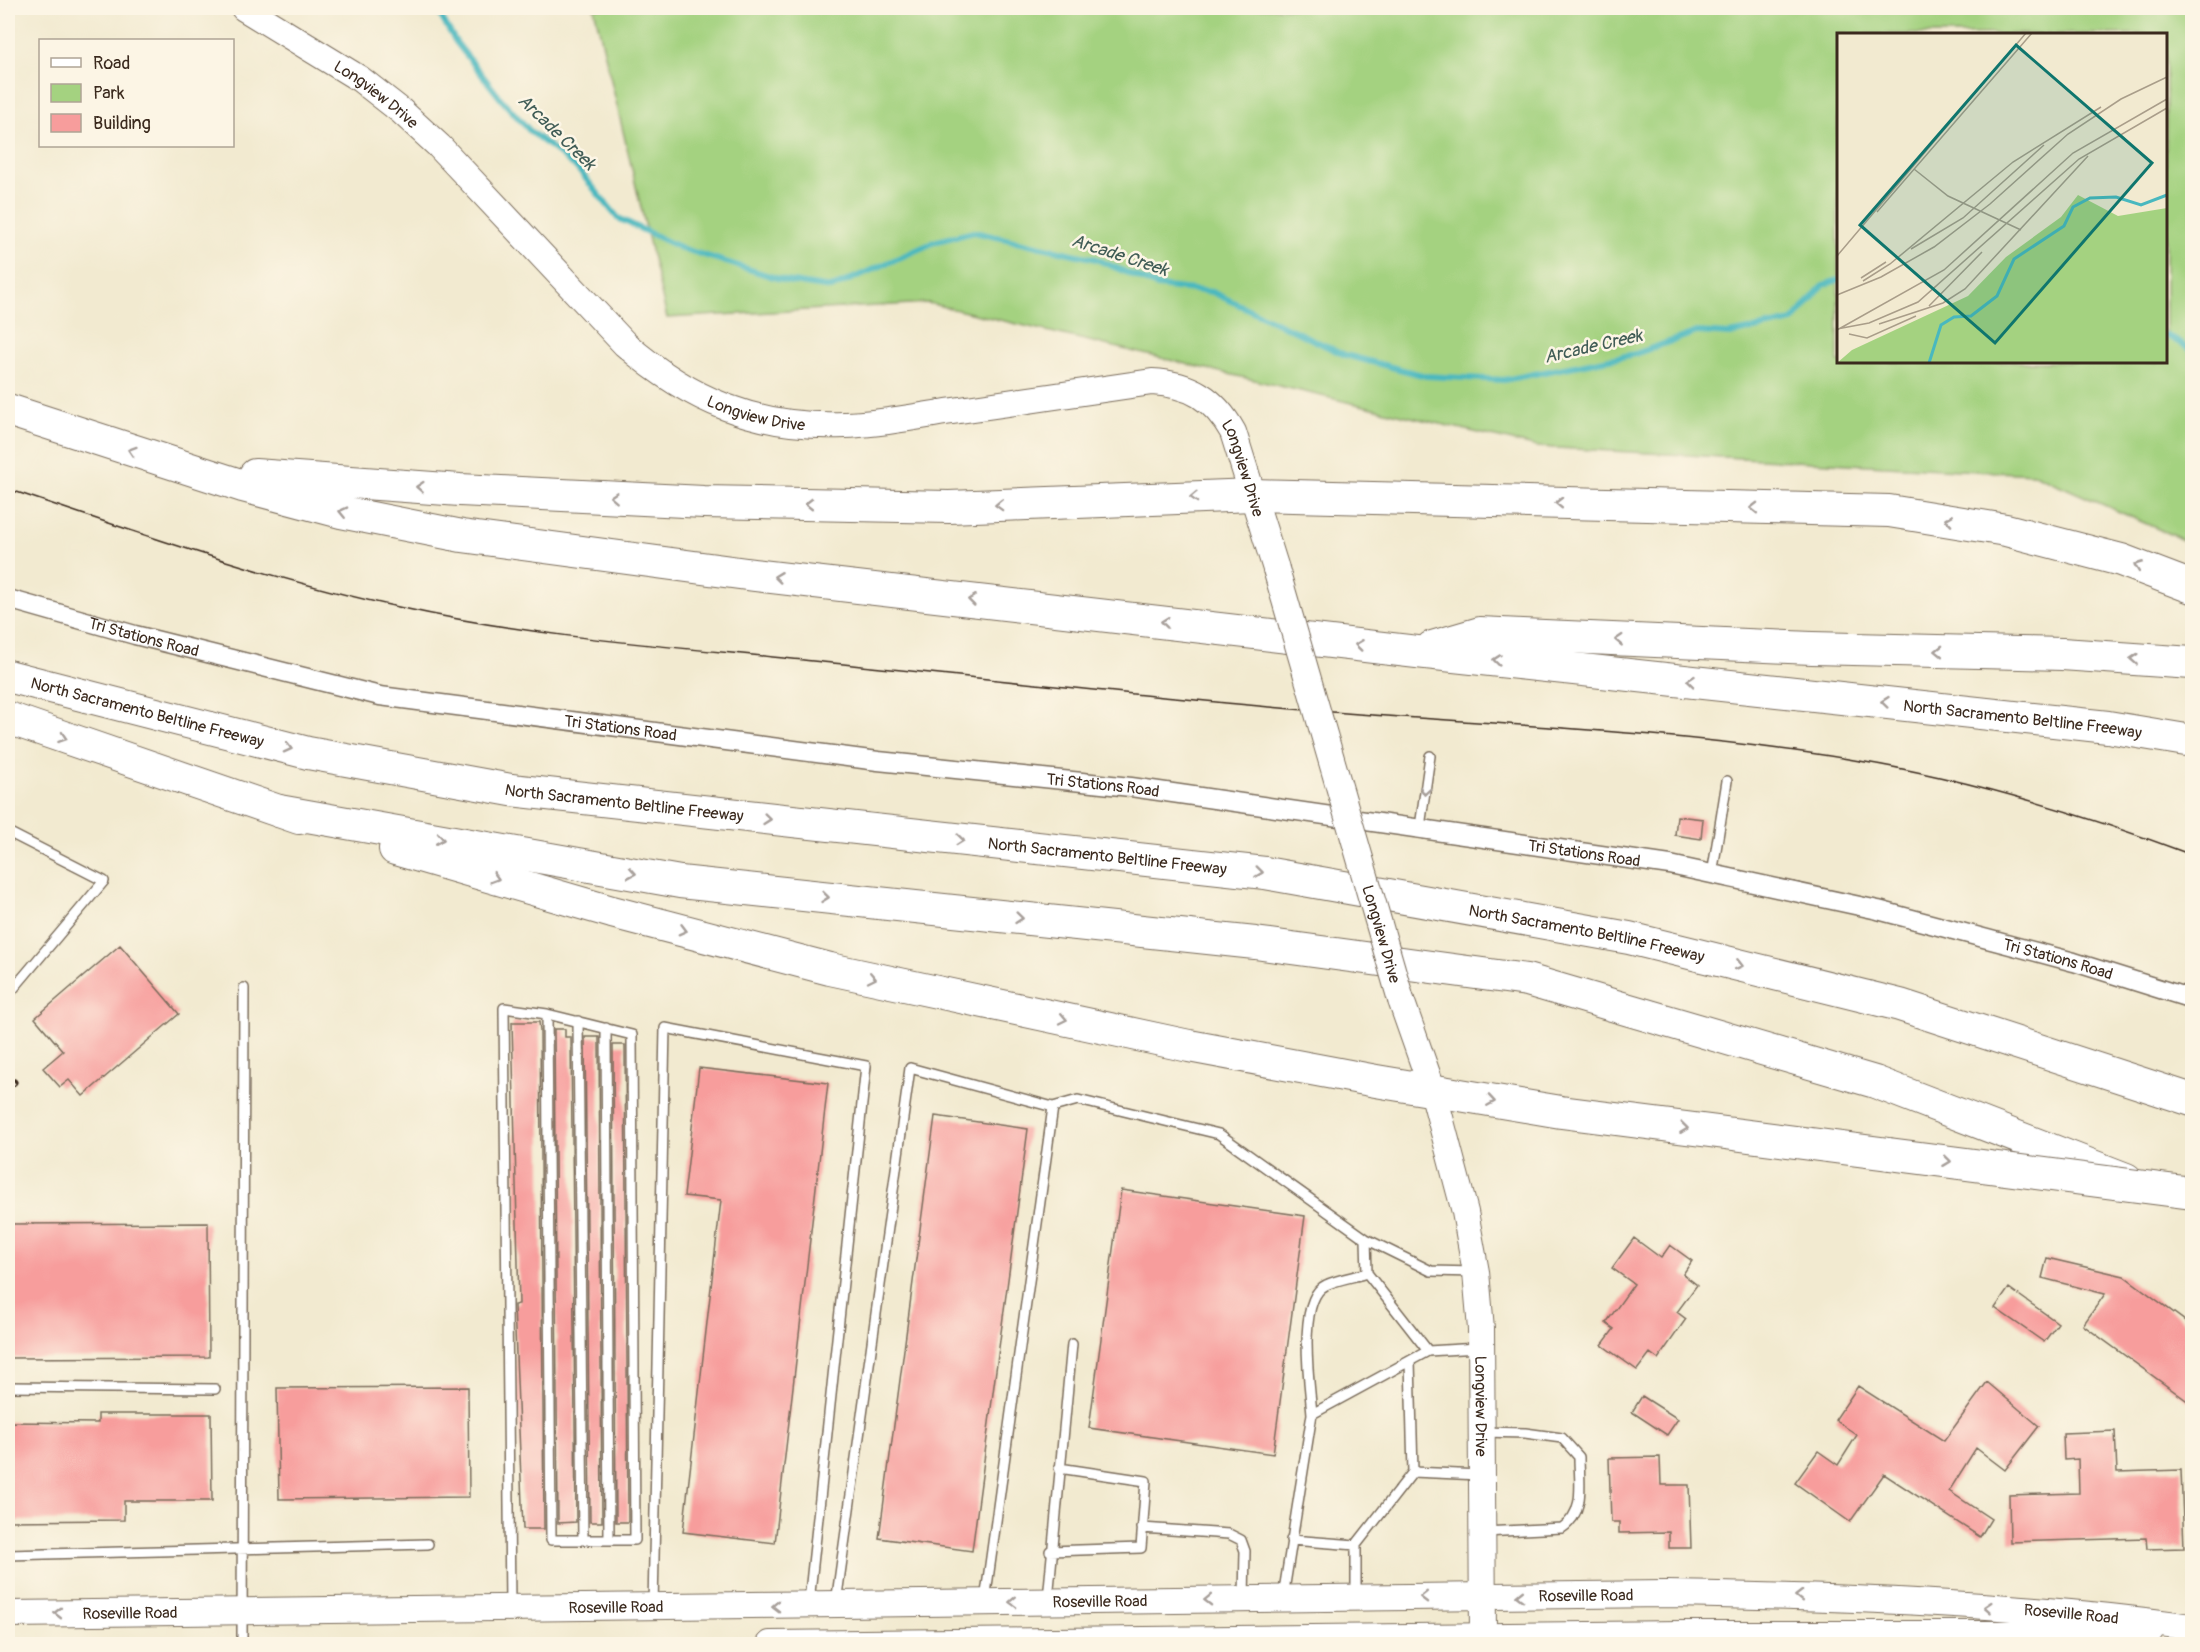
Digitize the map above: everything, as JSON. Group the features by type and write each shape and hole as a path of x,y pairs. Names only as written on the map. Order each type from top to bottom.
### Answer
{"highway":[{"name":"North Sacramento Beltline Freeway","path":"8,410 188,469 311,504 462,536 754,575 1417,652 2041,719 2193,741"},
{"path":"188,469 460,490 704,502 949,507 1253,495 1889,511 2006,530 2121,560 2193,587"},
{"path":"1417,652 1480,633 1812,648 2062,654 2193,663"},
{"name":"North Sacramento Beltline Freeway","path":"8,676 308,753 511,790 1264,873 1629,938 1900,1005 2193,1100"},
{"path":"8,718 396,850 612,912 830,969 1189,1046 1433,1091 1561,1112 2193,1193"},
{"path":"279,811 681,882 1256,943 1527,980 1875,1082 2193,1205"}],"main road":[{"name":"Longview Drive","path":"244,8 334,61 401,111 447,154 625,344 652,367 689,391 720,406 778,422 847,425 1152,382 1173,383 1193,389 1223,413 1233,432 1276,569 1401,1000 1433,1091 1465,1212 1476,1272 1481,1348 1483,1636"},
{"name":"Roseville Road","path":"8,1614 510,1606 653,1608 1665,1594 1858,1598 2114,1616 2193,1627"},
{"name":"Roseville Road","path":"770,1644 1483,1636 2120,1634 2193,1627"}],"street":[{"name":"Tri Stations Road","path":"8,599 135,635 380,696 878,761 1131,787 1420,827 1670,865 1878,910 2074,962 2193,999"}],"lane":[{"path":"1420,827 1430,756"},
{"path":"1712,875 1727,781"},
{"path":"8,832 104,881 8,995"},
{"path":"242,1644 244,988"},
{"path":"510,1606 504,1008 547,1014 632,1035 635,1540 551,1540 547,1014"},
{"path":"578,1022 583,1540"},
{"path":"606,1028 609,1540"},
{"path":"653,1608 665,1028 866,1066 808,1606"},
{"path":"836,1605 910,1068 1053,1107 1078,1100 1219,1134 1366,1239 1431,1270 1476,1272"},
{"path":"985,1603 1053,1107"},
{"path":"1366,1239 1367,1273 1428,1352"},
{"path":"1282,1599 1312,1414 1307,1328 1313,1302 1324,1286 1367,1273"},
{"path":"1048,1601 1050,1551 1072,1344"},
{"path":"1312,1414 1428,1352 1481,1348"},
{"path":"1356,1598 1356,1545 1413,1472 1410,1361"},
{"path":"8,1387 215,1389"},
{"path":"1481,1432 1525,1433 1562,1438 1579,1457 1579,1508 1573,1521 1562,1528 1482,1533"},
{"path":"1050,1551 1141,1548 1146,1481 1059,1468"},
{"path":"1413,1472 1482,1475"},
{"path":"1142,1528 1229,1534 1240,1540 1245,1551 1244,1600"},
{"path":"1292,1540 1356,1545"},
{"path":"8,1555 428,1544"}],"green space":[{"path":"594,8 2192,8 2192,544 2034,474 1538,447 928,303 667,318"}],"building":[{"path":"1677,816 1703,819 1701,839 1675,835"},
{"path":"120,945 179,1014 83,1096 69,1080 60,1087 43,1068 63,1051 35,1018"},
{"path":"512,1022 539,1022 540,1030 544,1529 523,1529 514,1305 519,1304"},
{"path":"554,1029 565,1029 565,1037 571,1037 576,1522 558,1523"},
{"path":"585,1037 599,1037 602,1522 590,1522"},
{"path":"613,1045 625,1045 628,1522 616,1522"},
{"path":"699,1068 828,1083 775,1543 683,1532 721,1200 684,1196"},
{"path":"935,1116 1028,1129 972,1551 879,1538"},
{"path":"1121,1190 1305,1216 1273,1454 1089,1428"},
{"path":"208,1223 209,1357 8,1358 8,1224"},
{"path":"1634,1238 1661,1258 1670,1245 1692,1261 1683,1274 1697,1285 1677,1312 1686,1319 1658,1359 1650,1353 1637,1370 1602,1345 1614,1329 1606,1323 1634,1284 1612,1268"},
{"path":"2047,1258 2124,1276 2193,1327 2193,1405 2083,1325 2105,1294 2042,1278"},
{"path":"2009,1288 2058,1323 2044,1342 1995,1308"},
{"path":"1987,1382 2039,1426 2005,1470 1976,1448 1949,1491 1991,1519 1980,1537 1884,1474 1850,1522 1795,1483 1818,1451 1838,1465 1857,1435 1835,1420 1858,1386 1944,1441"},
{"path":"468,1387 469,1497 279,1499 277,1388"},
{"path":"1642,1396 1678,1419 1667,1435 1632,1412"},
{"path":"98,1414 211,1414 212,1501 124,1501 124,1520 8,1521 8,1422 98,1423"},
{"path":"2115,1431 2117,1472 2181,1470 2184,1548 2147,1549 2146,1538 2010,1542 2009,1495 2079,1493 2078,1459 2064,1460 2063,1433"},
{"path":"1660,1457 1661,1485 1689,1485 1691,1548 1669,1548 1669,1532 1619,1533 1619,1522 1611,1522 1609,1458"}],"waterway":[{"name":"Arcade Creek","path":"436,8 456,42 501,99 530,131 577,168 618,218 681,248 786,281 831,288 937,241 974,232 1096,259 1157,286 1212,292 1345,355 1426,376 1504,380 1635,354 1697,332 1730,334 1793,321 1823,285 1837,280"},
{"name":"Arcade Creek","path":"2167,336 2192,350"}],"tram line":[{"path":"8,489 204,554 303,583 403,608 505,627 659,646 1232,704 1570,728 1779,749 1892,767 2023,798 2192,855"}],"railway":[{"path":"8,1087 14,1082"}]}
